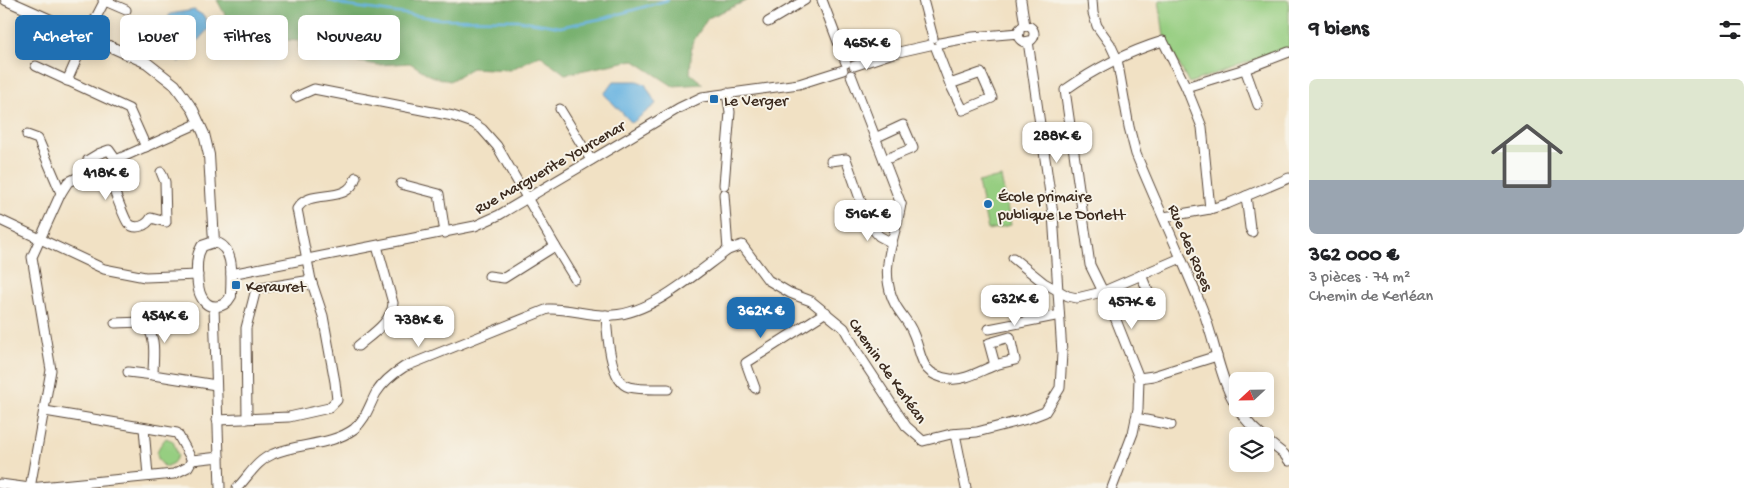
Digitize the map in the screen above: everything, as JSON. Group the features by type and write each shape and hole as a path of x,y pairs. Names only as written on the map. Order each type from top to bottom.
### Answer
{"street":[{"path":"6,0 40,15"},
{"path":"97,15 104,0 126,10"},
{"path":"768,22 806,0"},
{"path":"822,0 901,204 899,222 888,263 888,279 894,304 913,332 921,361 934,375 952,380 969,376 995,365"},
{"path":"923,0 935,43 950,84 963,110 992,98 981,73 950,84"},
{"path":"1021,0 1022,40 1028,41 1033,38 1034,33 1030,27 1022,30"},
{"name":"Rue des Roses","path":"1092,0 1097,26 1110,44 1117,59 1129,127 1136,154 1204,313 1228,393 1238,410 1254,427"},
{"name":"Rue Marguerite Yourcenar","path":"231,274 475,226 527,199 678,108 702,97 799,84 890,54 935,43 1022,30"},
{"path":"1028,41 1053,214 1058,290"},
{"path":"1112,488 1127,450 1136,418 1139,378 1112,310 1090,266 1065,90 1132,51 1163,41 1186,87 1202,127 1210,209"},
{"path":"110,46 147,63 175,85 193,110 204,134 208,155 214,242"},
{"path":"1186,87 1245,69 1289,52"},
{"path":"68,81 77,60"},
{"path":"36,66 128,109 146,147"},
{"path":"1245,69 1258,105"},
{"path":"296,97 314,89 453,116 473,123 486,133 497,146 575,280"},
{"path":"237,488 256,465 274,453 338,437 353,429 366,415 384,382 404,367 548,309 570,309 606,316 634,311 655,302 728,250 724,189 730,112 727,93"},
{"path":"560,109 591,160"},
{"path":"116,160 199,123"},
{"path":"875,138 903,125 913,148 884,160"},
{"path":"27,135 38,139 61,193"},
{"path":"110,150 116,160 120,171 109,179 97,182 88,164 90,157 110,150"},
{"path":"831,161 846,159 872,228 879,236 892,243"},
{"path":"30,488 51,370 32,257 61,193 68,182 91,172"},
{"path":"109,179 128,223 142,226 148,224 151,218 166,222 165,182 161,172"},
{"path":"218,420 290,417 329,408 337,400 324,316 311,280 297,209 300,204 307,200 346,192 354,183 356,177"},
{"path":"1164,217 1210,209 1289,178"},
{"path":"401,184 439,194 445,233"},
{"path":"1246,196 1252,232"},
{"path":"870,219 901,204"},
{"path":"0,220 104,269 145,277 198,275"},
{"path":"214,242 225,246 229,255 231,274 231,296 228,302 214,308 206,303 200,296 198,275 198,256 202,246 214,242"},
{"name":"Chemin de Kerléan","path":"728,250 742,245 768,280 790,293 811,301 844,328 858,353 902,419 923,442 955,434 977,432 1027,419 1045,412 1060,388 1062,353 1058,290"},
{"path":"358,346 389,318 393,311 393,303 378,246"},
{"path":"489,276 504,278 555,246"},
{"path":"1013,258 1044,283 1068,296 1077,298 1102,292 1181,258"},
{"path":"1141,275 1150,296"},
{"path":"247,419 246,328 256,289 311,280"},
{"path":"214,308 220,488"},
{"name":"Chemin de Kerléan","path":"755,388 746,363 826,312"},
{"path":"606,316 607,340 618,379 627,387 668,389"},
{"path":"989,329 1055,316"},
{"path":"115,323 143,322 149,327 154,336 153,375"},
{"path":"1139,378 1154,376 1217,356"},
{"path":"128,372 216,385"},
{"path":"45,411 178,433 192,460"},
{"path":"1136,418 1172,425"},
{"path":"144,428 148,476"},
{"path":"955,434 966,488"},
{"name":"Rue des Roses","path":"1274,445 1287,456"},
{"path":"192,460 219,457"},
{"path":"0,484 30,488 121,484 148,476 174,474 188,467 192,460"}],"green space":[{"path":"217,0 748,0 708,18 692,43 690,73 703,84 673,86 633,60 565,74 540,55 510,70 472,68 450,81 431,76 410,63 378,65 348,60 400,60 400,15 298,15 298,41 288,40 288,15 225,15"},
{"path":"1159,0 1289,0 1289,47 1189,83 1164,36"},
{"path":"1001,177 1011,225 988,230 978,182"},
{"path":"166,438 173,441 178,456 173,463 165,467 159,460 157,453"}],"water":[{"path":"194,10 204,16 206,31 196,43 196,15 170,14"},
{"path":"614,81 637,81 645,84 656,104 632,123 604,94"}],"waterway":[{"path":"328,0 348,6 440,19 518,20 560,27 605,18 668,0"}],"place":[{"name":"Le Verger","path":"714,99"},
{"name":"École primaire publique Le Dorlett","path":"988,204"},
{"name":"Kerauret","path":"236,285"}]}
